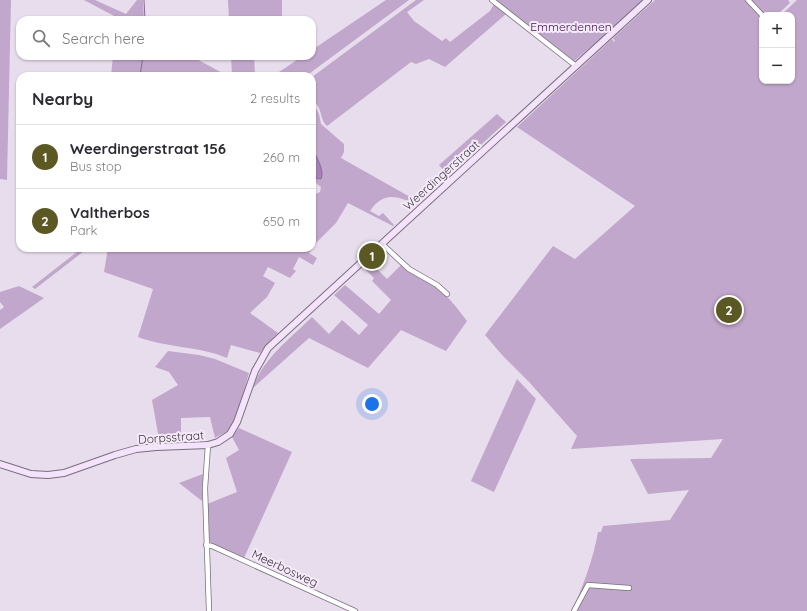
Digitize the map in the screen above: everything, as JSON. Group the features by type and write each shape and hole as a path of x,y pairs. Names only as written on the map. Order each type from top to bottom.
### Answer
{"main road":[{"name":"Weerdingerstraat","path":"255,371 268,348 648,0"},
{"name":"Dorpsstraat","path":"0,464 31,474 48,476 64,473 115,455 136,450 156,447 208,446 225,438 235,427 241,415 255,371"}],"street":[{"path":"492,0 576,66"},
{"path":"748,0 759,12"},
{"path":"382,244 409,269 437,285 448,294"},
{"path":"208,446 205,488 209,611"},
{"name":"Meerbosweg","path":"206,545 212,546 355,611"},
{"path":"574,611 588,585 629,588"}],"green space":[{"path":"0,0 11,0 7,180 0,179"},
{"path":"84,0 95,0 126,14 137,0 143,0 144,16 114,16"},
{"path":"228,0 282,0 282,16 229,16"},
{"path":"386,0 409,0 311,72 279,72 297,60 316,60 316,47"},
{"path":"416,0 424,0 407,12 414,21 442,41 446,38 450,42 490,11 494,4 506,14 445,67 429,59 416,64 411,62 327,126 316,104 316,74"},
{"name":"Emmerdennen","path":"494,0 645,0 577,62 576,61 594,44 573,62"},
{"path":"655,0 747,0 759,14 759,84 795,84 795,12 784,12 797,0 807,0 807,611 575,611 586,583 572,611 587,573 598,532 601,532 603,526 670,520 689,490 648,494 630,459 711,458 723,439 571,449 577,436 485,335 553,246 575,259 635,206 517,127 612,39 614,42 615,41 613,38"},
{"path":"749,0 788,0 790,3 780,12 760,12"},
{"path":"113,60 198,60 221,72 111,72"},
{"path":"231,60 254,60 255,72 232,72"},
{"path":"316,108 321,124 344,144 344,152 341,158 419,202 416,205 397,197 391,197 385,198 375,205 370,211 379,216 383,213 394,225 393,226 348,203 336,223 316,243 316,194 320,192 321,187 316,183 316,178 319,180 322,178 316,157"},
{"path":"497,114 506,122 448,175 439,165"},
{"path":"77,252 83,252 35,289 32,287"},
{"path":"107,252 310,252 317,258 313,265 299,257 293,269 296,271 290,278 268,267 263,276 275,283 267,297 250,313 278,333 260,353 231,345 227,358 205,351 149,341 138,337 153,289 104,272"},
{"path":"370,262 387,279 401,265 429,282 452,302 467,321 446,351 401,330 368,368 309,338 253,388 257,377 270,358 312,317 329,334 342,320 359,335 368,325 334,295 345,285 379,314 391,300 372,281 374,278 364,268"},
{"path":"19,286 44,298 0,329 0,310 4,307 0,302 0,292"},
{"path":"168,351 199,355 215,359 249,373 238,412 231,427 226,432 215,438 210,417 181,418 181,438 159,439 152,400 178,385 169,372 155,367"},
{"path":"517,379 536,399 494,492 471,481"},
{"path":"239,428 292,452 244,558 211,543 209,539 207,504 237,492 226,458 239,450 232,437"},
{"path":"203,474 202,501 179,483"}],"shaded area":[{"path":"316,155 322,172 321,179 316,178"}],"waterway":[{"path":"144,0 145,16"},
{"path":"141,72 142,60"}],"place":[{"name":"Weerdingerstraat 156","path":"372,256"},
{"name":"Valtherbos","path":"729,310"}]}
